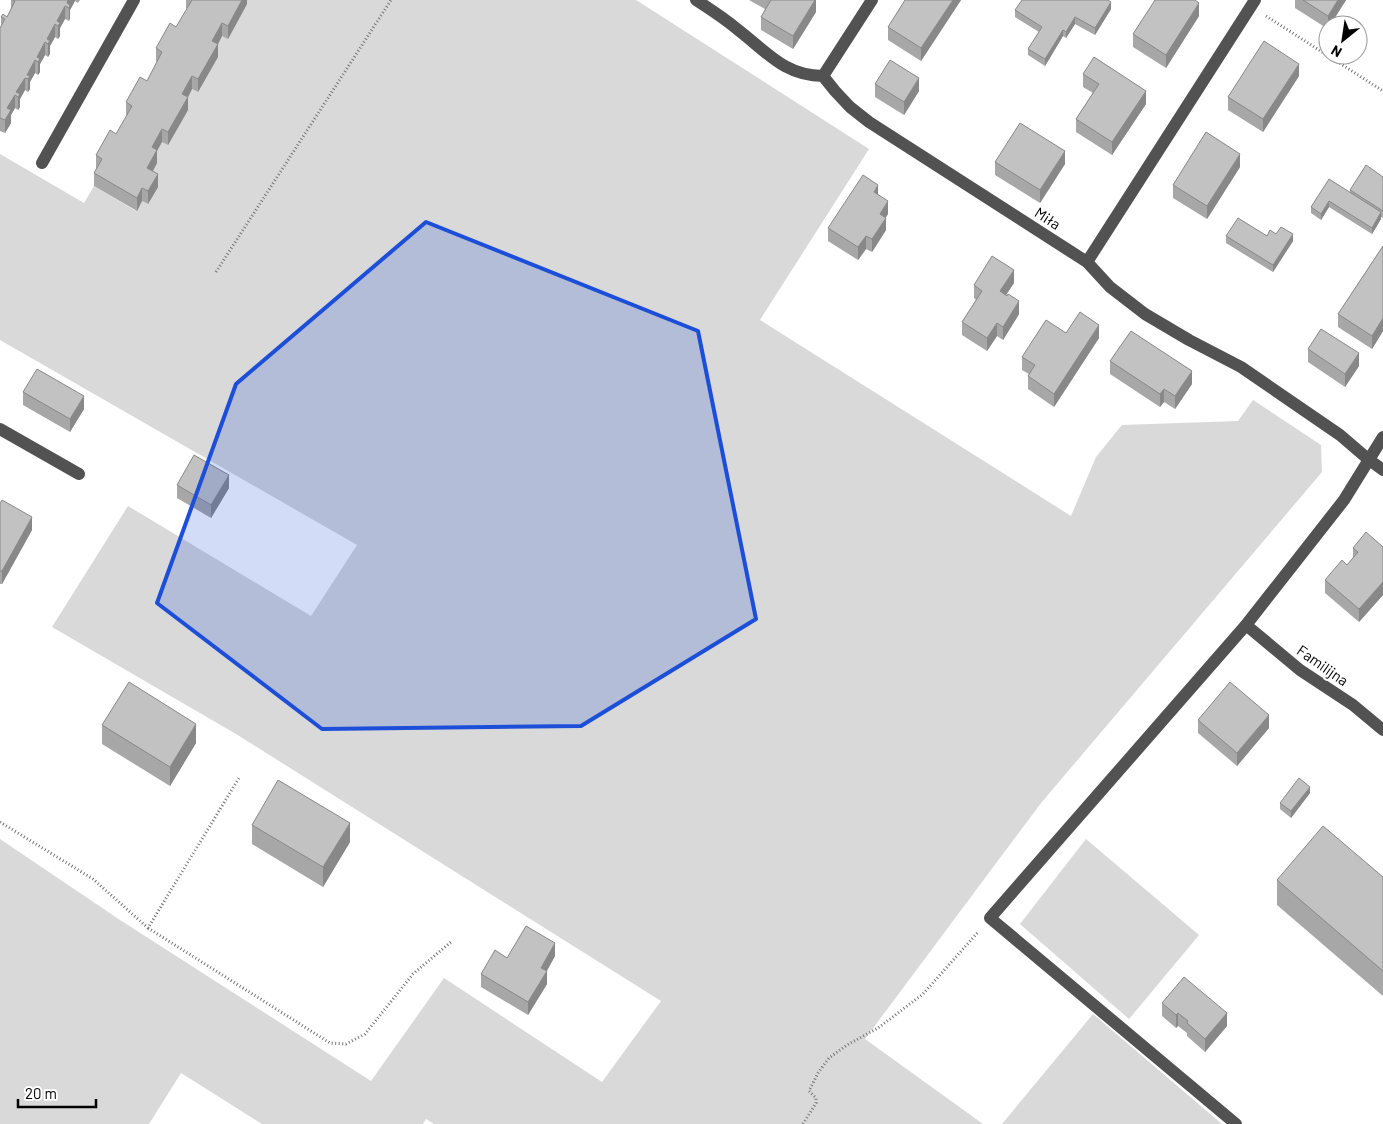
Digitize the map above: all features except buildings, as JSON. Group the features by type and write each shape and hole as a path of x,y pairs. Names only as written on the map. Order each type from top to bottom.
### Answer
{"street":[{"path":"42,163 134,0"},
{"path":"696,0 738,29 778,62 795,72 810,76 823,76 872,0"},
{"path":"1086,262 1253,3"},
{"name":"Miła","path":"823,76 834,91 869,122 1086,262 1110,287 1145,314 1188,340 1241,367 1340,435 1383,470"},
{"path":"0,429 80,474"},
{"path":"1236,1124 990,918 1246,625 1344,500 1383,437"},
{"name":"Familijna","path":"1246,625 1300,670 1353,705 1383,730"}],"path":[{"path":"216,272 391,0"},
{"path":"1253,3 1383,91"},
{"path":"148,928 239,778"},
{"path":"0,822 93,879 148,928 330,1043 346,1044 365,1034 412,974 452,942"},
{"path":"803,1124 816,1103 816,1098 809,1091 818,1073 829,1058 878,1028 923,994 990,918"}],"highlighted area":[{"path":"426,222 698,331 756,619 581,726 322,729 157,603 236,384"}],"shaded area":[{"path":"242,0 636,0 869,149 760,320 1071,516 1096,457 1122,425 1238,421 1253,400 1321,445 1322,472 1041,803 865,1039 983,1124 434,1124 426,1119 423,1124 262,1124 181,1073 149,1124 0,1124 0,839 120,920 371,1081 444,978 602,1082 661,1001 236,734 52,627 128,506 311,616 357,545 0,340 0,154 84,203 94,186 136,211 142,201 148,204 147,181 152,160 162,142 168,144 187,110 187,98 192,89 198,92 218,57 212,54 222,36 228,38 247,4"},
{"path":"1086,839 1199,935 1129,1019 1020,924"},
{"path":"1093,1014 1222,1124 1002,1124"}]}
